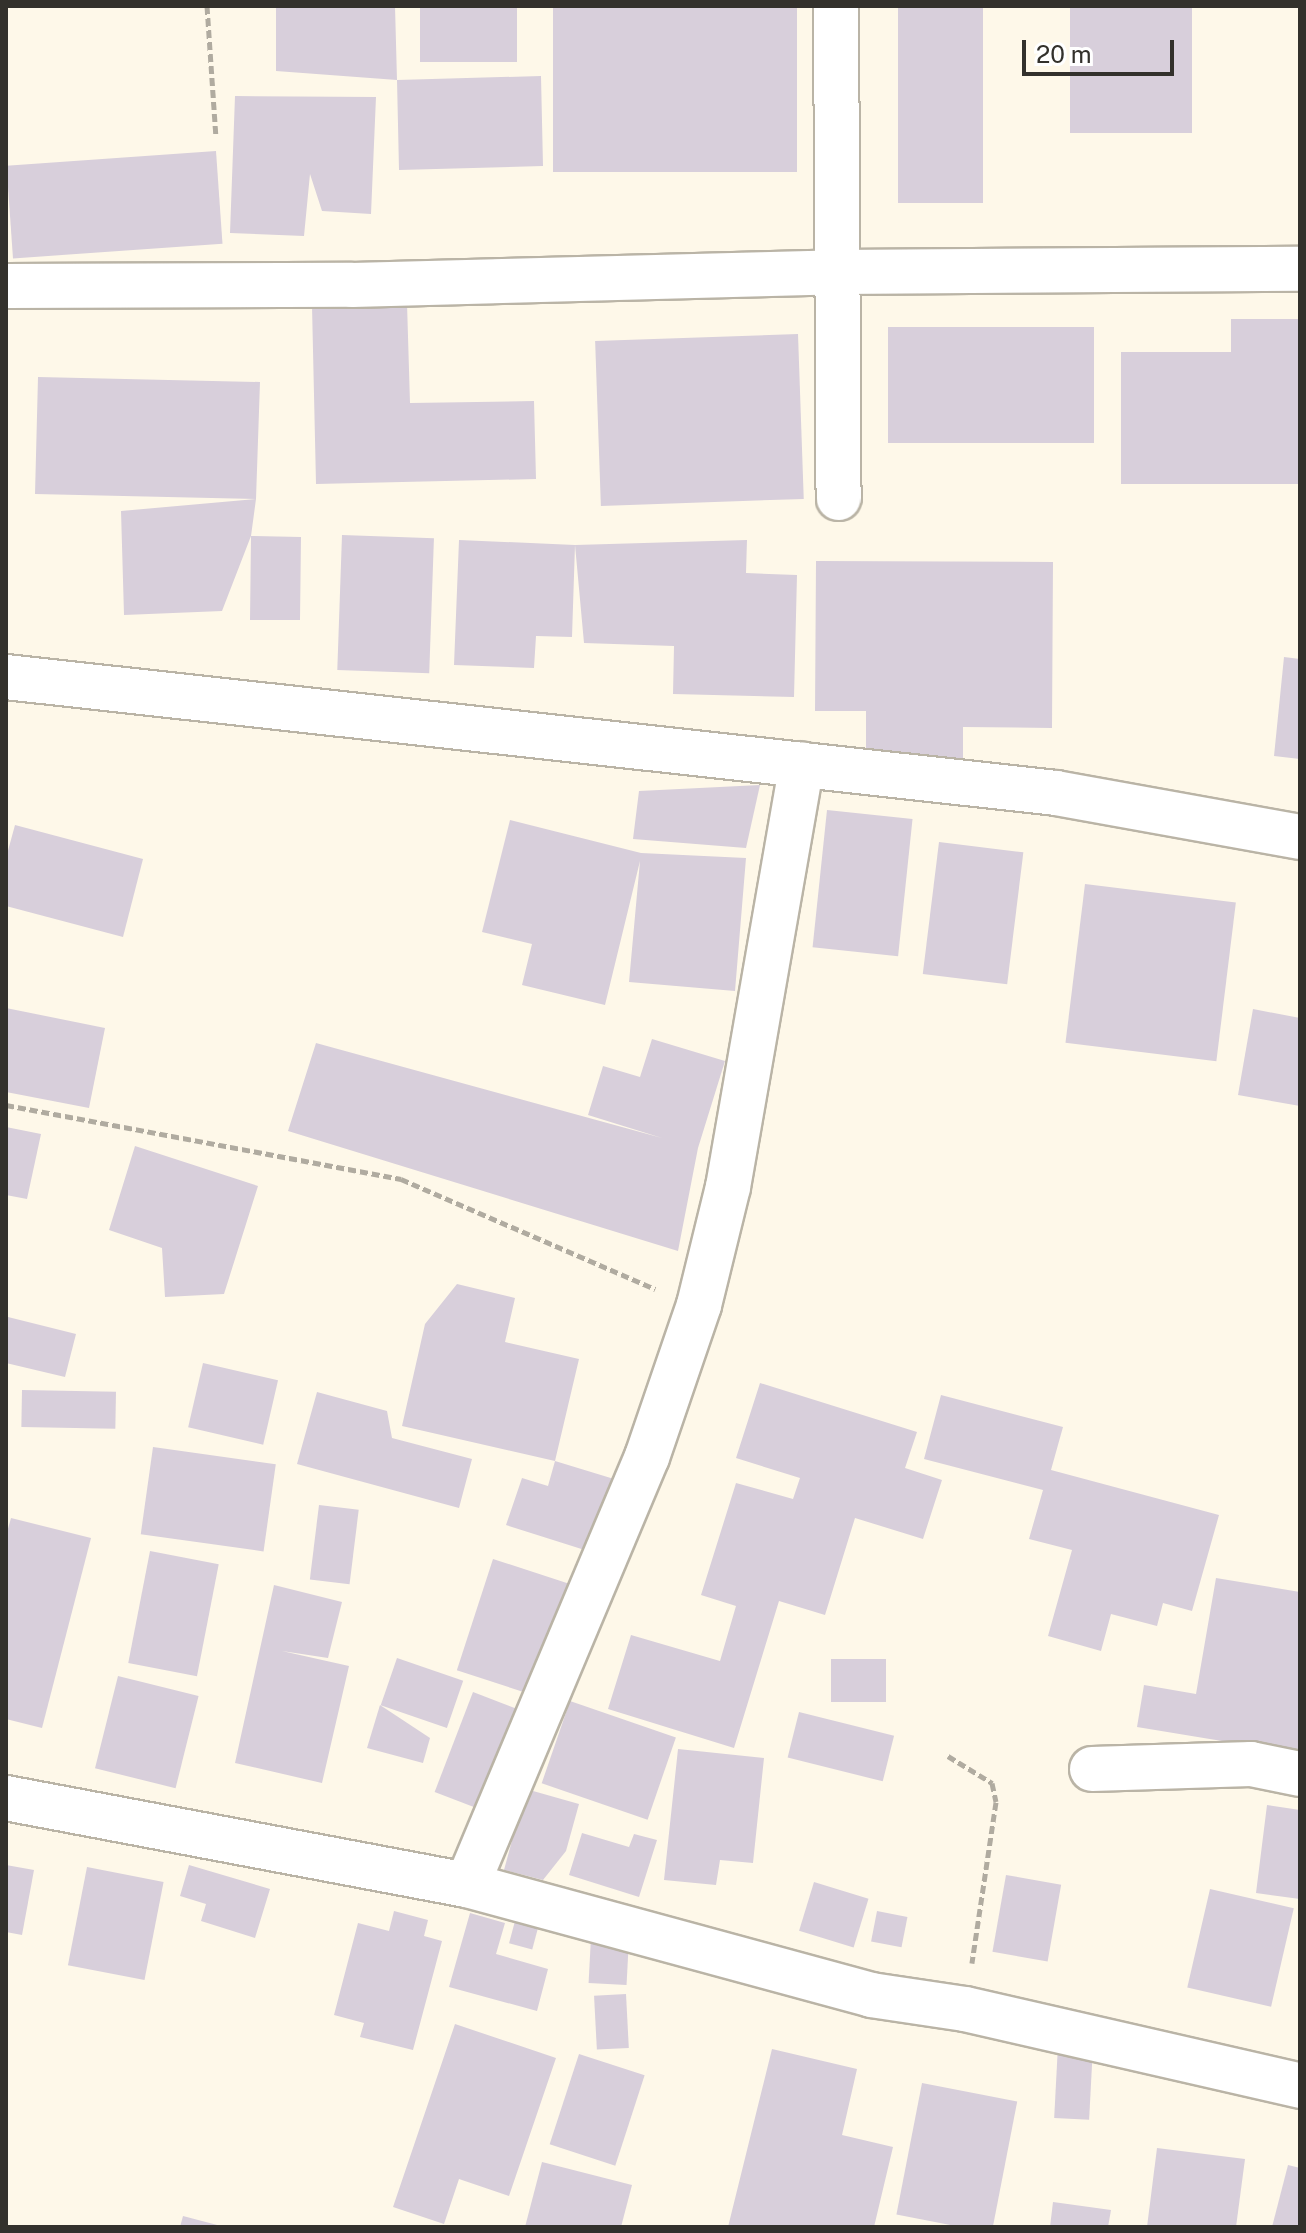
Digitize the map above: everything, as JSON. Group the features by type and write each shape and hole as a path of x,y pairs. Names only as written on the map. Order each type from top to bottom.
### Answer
{"street":[{"path":"836,6 839,498"},
{"path":"6,286 352,285 838,272 1300,269"},
{"path":"6,677 1056,793 1300,837"},
{"path":"467,1885 647,1457 699,1305 728,1187 802,764"},
{"path":"1092,1769 1251,1764 1300,1774"},
{"path":"6,1798 467,1885 871,1995 965,2009 1300,2086"}],"path":[{"path":"207,6 216,137"},
{"path":"6,1105 401,1179 699,1305"},
{"path":"948,1756 992,1783 996,1802 965,2009"}],"building":[{"path":"276,6 395,6 397,80 276,71"},
{"path":"420,6 517,6 517,62 420,62"},
{"path":"553,6 797,6 797,172 553,172"},
{"path":"898,6 983,6 983,203 898,203"},
{"path":"1070,6 1192,6 1192,133 1070,133"},
{"path":"541,76 543,166 399,170 397,80"},
{"path":"235,96 376,97 371,214 322,211 310,174 304,236 230,233"},
{"path":"216,151 222,244 13,258 7,166"},
{"path":"407,303 410,403 534,401 536,479 316,484 312,306"},
{"path":"1231,319 1300,319 1300,484 1121,484 1121,352 1231,352"},
{"path":"888,327 1094,327 1094,443 888,443"},
{"path":"798,334 804,499 601,506 595,341"},
{"path":"38,377 260,382 256,499 35,494"},
{"path":"256,499 251,536 222,611 124,615 121,511"},
{"path":"342,535 434,538 429,673 337,670"},
{"path":"251,536 301,537 300,620 250,620"},
{"path":"459,540 575,545 572,637 536,636 534,668 454,665"},
{"path":"747,540 746,573 797,575 794,697 673,694 674,646 584,643 575,545"},
{"path":"816,561 1053,562 1052,728 963,727 963,759 866,758 866,711 815,711"},
{"path":"1284,657 1300,659 1300,759 1274,756"},
{"path":"760,785 746,848 633,839 639,791"},
{"path":"827,810 913,819 898,956 813,947"},
{"path":"510,820 641,853 746,858 735,991 629,982 640,861 605,1005 522,985 532,944 482,932"},
{"path":"15,825 143,859 123,937 6,906 6,858"},
{"path":"939,842 1023,852 1007,984 923,974"},
{"path":"1085,884 1236,903 1216,1061 1066,1043"},
{"path":"6,1008 105,1028 89,1108 6,1092"},
{"path":"1253,1009 1300,1018 1300,1106 1238,1095"},
{"path":"652,1039 725,1061 698,1148 678,1251 288,1131 316,1043 662,1138 588,1115 603,1066 640,1077"},
{"path":"6,1127 41,1134 27,1199 6,1195"},
{"path":"135,1146 258,1186 224,1294 165,1297 162,1248 109,1230"},
{"path":"457,1284 515,1298 505,1342 579,1359 555,1461 402,1426 425,1324"},
{"path":"8,1317 76,1334 65,1377 6,1363"},
{"path":"203,1363 278,1380 263,1445 188,1427"},
{"path":"760,1383 917,1432 905,1468 942,1480 923,1539 855,1518 825,1615 779,1601 734,1748 608,1709 631,1635 720,1661 736,1606 701,1595 736,1483 793,1499 800,1478 736,1458"},
{"path":"22,1390 116,1392 115,1429 21,1427"},
{"path":"317,1392 387,1411 392,1438 472,1459 459,1508 297,1464"},
{"path":"941,1395 1063,1427 1051,1470 1219,1515 1192,1611 1163,1603 1157,1626 1111,1614 1101,1651 1048,1636 1072,1550 1029,1539 1043,1490 924,1459"},
{"path":"153,1447 276,1464 264,1551 141,1534"},
{"path":"555,1461 614,1479 591,1552 506,1525 522,1478 548,1486"},
{"path":"319,1505 359,1510 350,1584 310,1579"},
{"path":"11,1518 91,1538 42,1728 6,1719 6,1536"},
{"path":"150,1551 219,1564 197,1676 128,1663"},
{"path":"493,1559 577,1586 541,1697 457,1670"},
{"path":"1216,1578 1300,1592 1300,1754 1137,1727 1144,1685 1196,1694"},
{"path":"274,1585 342,1602 328,1658 282,1651 349,1666 322,1783 235,1763"},
{"path":"397,1658 463,1681 447,1728 381,1705"},
{"path":"831,1659 886,1659 886,1702 831,1702"},
{"path":"118,1676 199,1696 176,1788 95,1768"},
{"path":"473,1692 527,1713 489,1813 435,1792"},
{"path":"570,1701 676,1737 648,1820 542,1783"},
{"path":"380,1705 430,1738 423,1763 367,1748"},
{"path":"799,1712 894,1736 883,1781 788,1758"},
{"path":"678,1749 764,1758 753,1863 720,1860 716,1885 664,1880"},
{"path":"526,1789 579,1804 566,1851 543,1880 504,1870"},
{"path":"1267,1805 1300,1810 1300,1899 1256,1893"},
{"path":"582,1833 629,1847 634,1834 657,1840 639,1897 569,1875"},
{"path":"6,1865 34,1870 22,1935 6,1932"},
{"path":"189,1865 270,1889 255,1938 201,1921 206,1904 180,1896"},
{"path":"87,1867 164,1882 144,1980 68,1965"},
{"path":"1006,1875 1061,1885 1048,1962 992,1952"},
{"path":"814,1882 869,1899 854,1947 799,1931"},
{"path":"1210,1889 1294,1908 1271,2007 1187,1987"},
{"path":"394,1911 428,1920 424,1936 442,1941 413,2050 360,2037 364,2023 334,2015 358,1923 389,1931"},
{"path":"877,1911 907,1917 902,1947 871,1941"},
{"path":"470,1913 505,1923 496,1954 548,1969 537,2011 449,1987"},
{"path":"515,1921 538,1927 532,1949 509,1943"},
{"path":"591,1937 629,1939 627,1985 589,1983"},
{"path":"626,1994 629,2048 597,2050 594,1996"},
{"path":"455,2024 556,2058 509,2196 459,2179 444,2224 393,2207"},
{"path":"1058,2045 1093,2047 1089,2120 1054,2118"},
{"path":"772,2049 857,2069 842,2135 893,2147 874,2227 728,2227"},
{"path":"579,2054 645,2075 615,2166 550,2144"},
{"path":"922,2083 1017,2102 993,2227 961,2227 896,2215"},
{"path":"1157,2148 1245,2159 1236,2227 1147,2227"},
{"path":"542,2162 632,2185 621,2227 525,2227"},
{"path":"1288,2165 1300,2168 1300,2227 1272,2227"},
{"path":"1053,2202 1111,2210 1108,2227 1050,2227"},
{"path":"183,2216 221,2226 221,2227 180,2227"}]}
